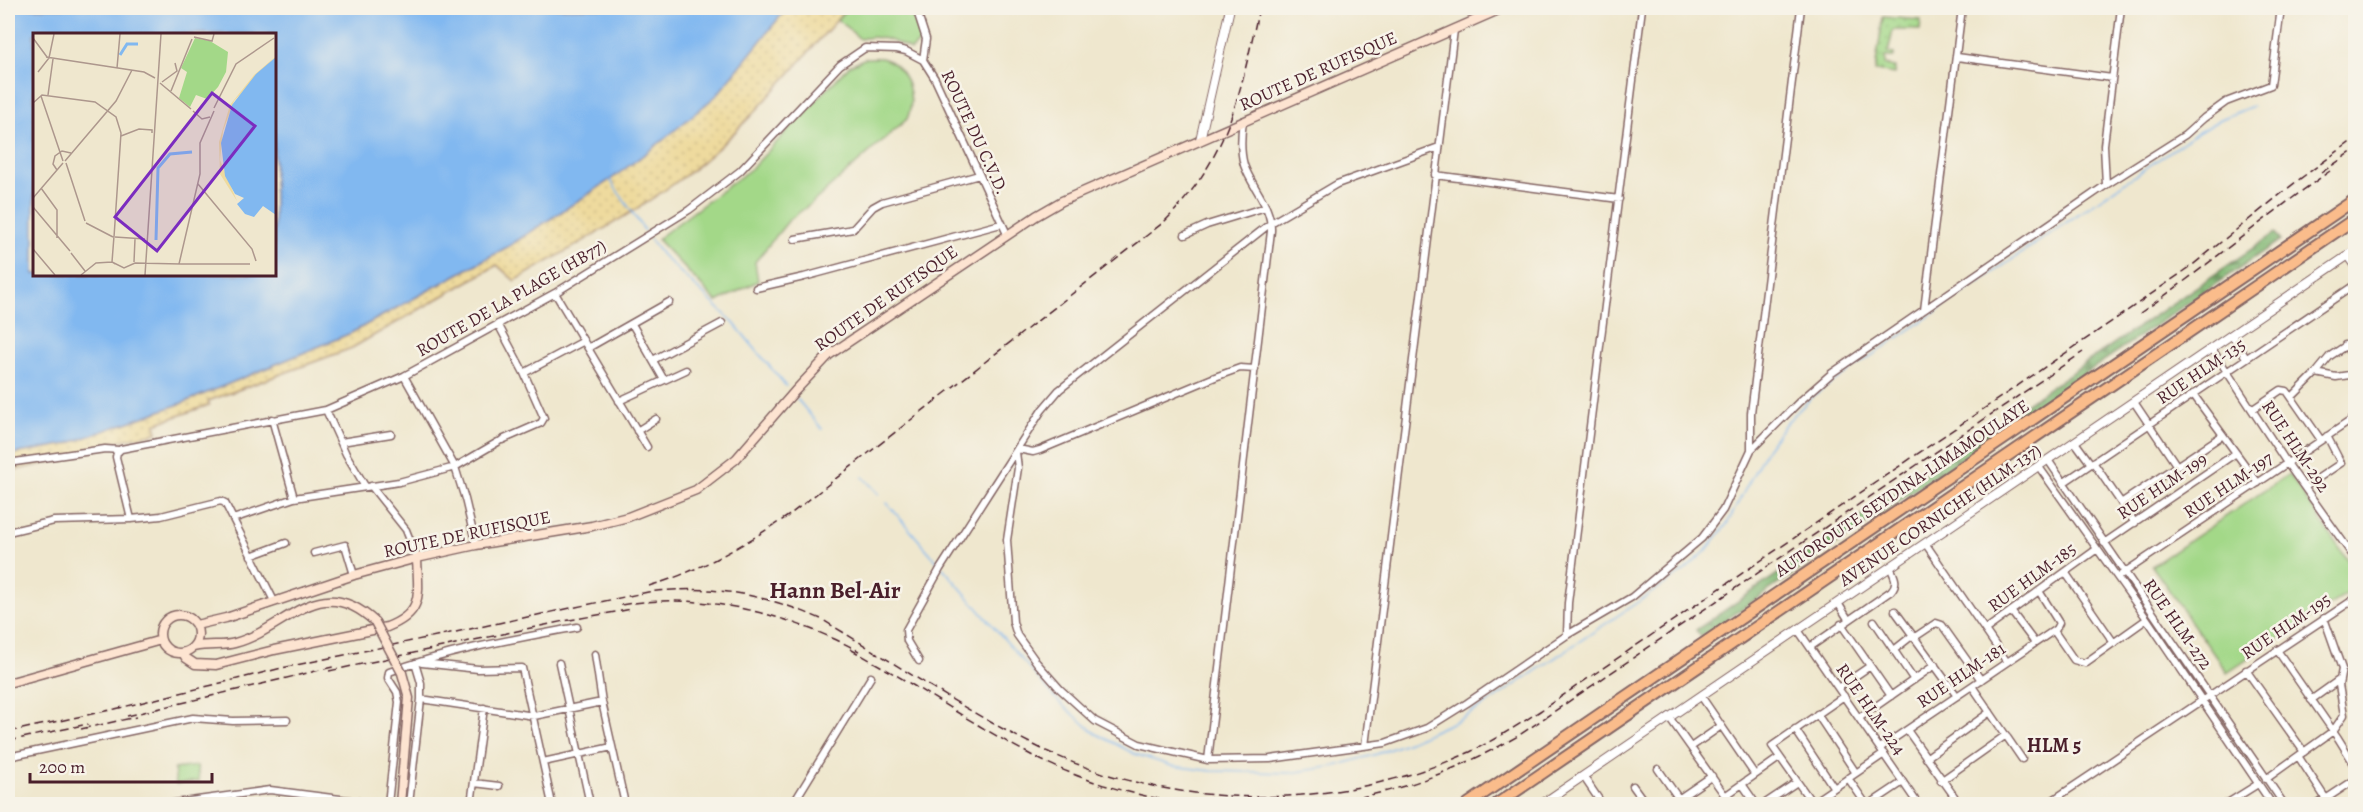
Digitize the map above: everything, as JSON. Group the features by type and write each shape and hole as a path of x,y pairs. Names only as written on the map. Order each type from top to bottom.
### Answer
{"highway":[{"name":"AUTOROUTE SEYDINA-LIMAMOULAYE","path":"1468,804 2355,200"},
{"name":"AUTOROUTE SEYDINA-LIMAMOULAYE","path":"1497,804 2355,218"}],"main road":[{"name":"ROUTE DE RUFISQUE","path":"197,630 273,601 354,575 476,545 592,526 628,517 696,490 736,459 795,391 839,347 1007,234 1062,201 1503,8"},
{"path":"183,653 195,664 216,666 274,650 387,627 409,616 415,608 419,597 417,558"},
{"path":"208,643 187,616 174,615 168,618 161,627 161,640 172,652 183,653 208,643 235,643 318,602 340,601 352,604 375,622 402,673 409,698 400,804"},
{"path":"194,647 197,630"},
{"path":"8,683 161,640"}],"street":[{"name":"ROUTE DU C.V.D.","path":"916,8 926,39 923,60 935,79 1007,234"},
{"path":"1200,140 1230,8"},
{"path":"1567,635 1568,603 1642,8"},
{"path":"1751,450 1751,413 1802,8"},
{"path":"1924,310 1962,8"},
{"path":"2106,185 2104,145 2121,8"},
{"path":"1017,451 1018,465 1007,540 1013,622 1017,635 1033,658 1060,689 1101,725 1139,744 1208,760 1270,759 1385,743 1434,724 1567,635 1632,597 1702,538 1723,510 1751,450 1816,386 2106,185 2185,135 2204,117 2226,102 2271,86 2282,8"},
{"path":"1365,746 1454,30"},
{"name":"ROUTE DE LA PLAGE (HB77)","path":"8,463 105,448 119,450 326,410 404,376 555,293 681,216 740,171 836,70 855,54 865,48 887,48 906,51 923,60"},
{"path":"1957,57 2112,78"},
{"path":"1208,760 1271,223 1266,207 1243,162 1241,145 1243,121"},
{"path":"919,661 907,641 906,630 940,569 1042,410 1059,390 1271,223 1337,184 1439,147"},
{"path":"795,239 853,229 873,207 882,202 979,175"},
{"path":"1435,176 1619,199"},
{"path":"1185,235 1207,225 1266,207"},
{"path":"756,288 1001,225"},
{"name":"AVENUE CORNICHE (HLM-137)","path":"1542,804 2355,250"},
{"path":"2348,255 2355,266"},
{"name":"RUE HLM-135","path":"2063,483 2355,284"},
{"path":"555,293 646,447"},
{"path":"524,373 632,324 669,302"},
{"path":"652,360 722,322"},
{"path":"233,519 294,498 399,482 455,467 500,441 544,421 543,411 498,324"},
{"path":"632,324 664,380"},
{"path":"2232,335 2247,358"},
{"path":"2292,397 2327,359 2355,339"},
{"path":"2345,345 2355,361"},
{"name":"RUE HLM-292","path":"2212,349 2287,463 2355,560"},
{"path":"1017,451 1040,450 1215,377 1240,368 1255,369"},
{"path":"619,400 686,370"},
{"path":"2316,373 2336,377 2355,374"},
{"path":"404,376 455,467 476,545"},
{"path":"2253,409 2281,390 2287,391 2341,463 2305,487"},
{"path":"2193,394 2258,483"},
{"path":"2134,402 2177,466"},
{"path":"326,410 341,442 368,486 406,530 417,558"},
{"name":"RUE HLM-197","path":"2117,578 2355,417"},
{"path":"272,419 294,498"},
{"path":"637,431 656,419"},
{"path":"341,442 391,434"},
{"path":"2121,503 2223,435"},
{"path":"2075,442 2135,523"},
{"path":"119,450 116,457 131,519"},
{"name":"RUE HLM-199","path":"2104,543 2236,453"},
{"name":"RUE HLM-272","path":"2048,460 2284,804"},
{"name":"RUE HLM-272","path":"2038,467 2147,619 2272,804"},
{"path":"8,532 54,521 161,516 221,501 225,502 273,601"},
{"path":"251,556 285,543"},
{"path":"1925,543 2007,662"},
{"path":"314,553 345,545 354,575"},
{"name":"RUE HLM-185","path":"1984,630 2097,549"},
{"path":"1810,646 1896,586 1896,580 1890,567"},
{"path":"2065,572 2114,643"},
{"path":"2039,591 2074,660 2080,663 2085,663 2147,619"},
{"name":"RUE HLM-195","path":"2047,804 2355,598"},
{"path":"1838,603 1848,619"},
{"path":"2011,610 2035,644"},
{"path":"1895,611 1957,696"},
{"path":"2311,700 2339,680 2342,675 2342,669 2324,618"},
{"path":"1874,621 1914,680"},
{"path":"1894,650 1939,623 1982,680"},
{"path":"1841,624 1891,696"},
{"path":"388,804 399,702 397,692 388,675 389,672 487,644 577,627"},
{"name":"RUE HLM-181","path":"1812,804 1856,773 1906,730 2056,628"},
{"name":"RUE HLM-224","path":"1798,630 1918,804"},
{"path":"2277,650 2355,767"},
{"path":"595,654 602,702 624,803 615,804"},
{"path":"409,804 421,699 421,683 416,663"},
{"path":"416,663 477,669 522,668 552,804"},
{"path":"559,663 590,804"},
{"path":"1859,718 1935,665"},
{"path":"1838,688 1870,666"},
{"path":"2246,670 2304,752"},
{"path":"793,804 871,677"},
{"path":"2266,778 2333,731 2344,715 2339,680"},
{"path":"1972,686 2022,759"},
{"path":"1701,696 1755,775"},
{"path":"1812,804 1772,746 1844,696"},
{"path":"421,699 534,716 602,702"},
{"path":"471,804 484,708"},
{"path":"1926,758 1990,712"},
{"path":"1817,714 1856,773"},
{"path":"1670,717 1729,804"},
{"path":"8,757 193,718 233,721 287,720"},
{"path":"1691,747 1721,726"},
{"path":"1795,729 1834,788"},
{"path":"1906,730 1955,803"},
{"path":"1941,781 2006,735"},
{"path":"543,762 612,747"},
{"path":"2298,756 2326,799"},
{"path":"1725,796 1779,758"},
{"path":"1658,770 1679,799"},
{"path":"1583,776 1602,804"},
{"path":"1671,804 1712,776"},
{"path":"1848,778 1868,804 1903,782"},
{"path":"2318,804 2355,779"},
{"path":"1768,803 1797,782"},
{"path":"474,783 499,786"},
{"path":"1742,784 1756,804"},
{"path":"2226,804 2258,784"},
{"path":"1633,786 1646,804"},
{"path":"168,804 270,790 379,804"}],"green space":[{"path":"848,8 911,8 922,40 911,50 887,39 874,37 860,39 837,19"},
{"path":"1883,17 1921,20 1920,30 1893,30 1888,53 1894,54 1894,57 1885,57 1885,65 1895,67 1894,74 1875,71"},
{"path":"866,58 885,59 893,64 904,77 911,102 907,119 812,203 789,220 755,262 758,281 717,302 657,239 752,168 850,65"},
{"path":"2275,233 2280,240 1701,637 1696,630"},
{"path":"2289,474 2355,571 2355,588 2227,673 2152,566"},
{"path":"197,766 199,781 176,784 174,769"}],"sand":[{"path":"787,8 848,8 770,95 708,157 645,204 602,230 515,281 497,265 352,348 208,401 209,405 155,424 157,433 112,442 81,455 8,472 8,455 67,444 185,402 351,333 509,246 610,180 662,141"}],"water":[{"path":"8,8 787,8 717,95 662,141 610,180 509,246 351,333 185,402 67,444 8,455"}],"waterway":[{"path":"943,568 1057,700 1095,733 1135,754 1172,766 1212,771 1290,773 1335,766 1377,754 1456,721 1488,703 1684,571 1705,552 1727,524 1767,448 1786,423 1814,395 2194,135 2221,119 2253,106"},
{"path":"610,180 645,231"},
{"path":"650,239 662,255 732,321 786,386"},
{"path":"797,399 822,429"},
{"path":"863,477 879,494"},
{"path":"887,503 940,565"}],"railway":[{"path":"649,586 686,573 721,556 788,516 1164,222 1204,173 1218,148 1238,96 1259,8"},
{"path":"8,732 115,709 282,668 648,592 694,590 757,597 821,619 1015,736 1095,770 1147,785 1201,794 1256,797 1311,794 1365,786 1419,772 1470,752 1540,711 2190,267 2297,181 2356,138"},
{"path":"2321,173 2356,149"},
{"path":"2140,313 2330,171"},
{"path":"1318,804 1372,795 1421,780 1469,761 1518,736 2083,352"},
{"path":"621,605 652,601 682,601 744,609 803,626 859,651"},
{"path":"329,671 564,621 632,609"},
{"path":"850,649 1010,743 1052,765 1110,787 1191,804"},
{"path":"127,716 337,666"},
{"path":"81,729 136,717"},
{"path":"8,741 88,724"}],"district":[{"name":"Hann Bel-Air","path":"835,590"},
{"name":"HLM 5","path":"2054,745"}]}
